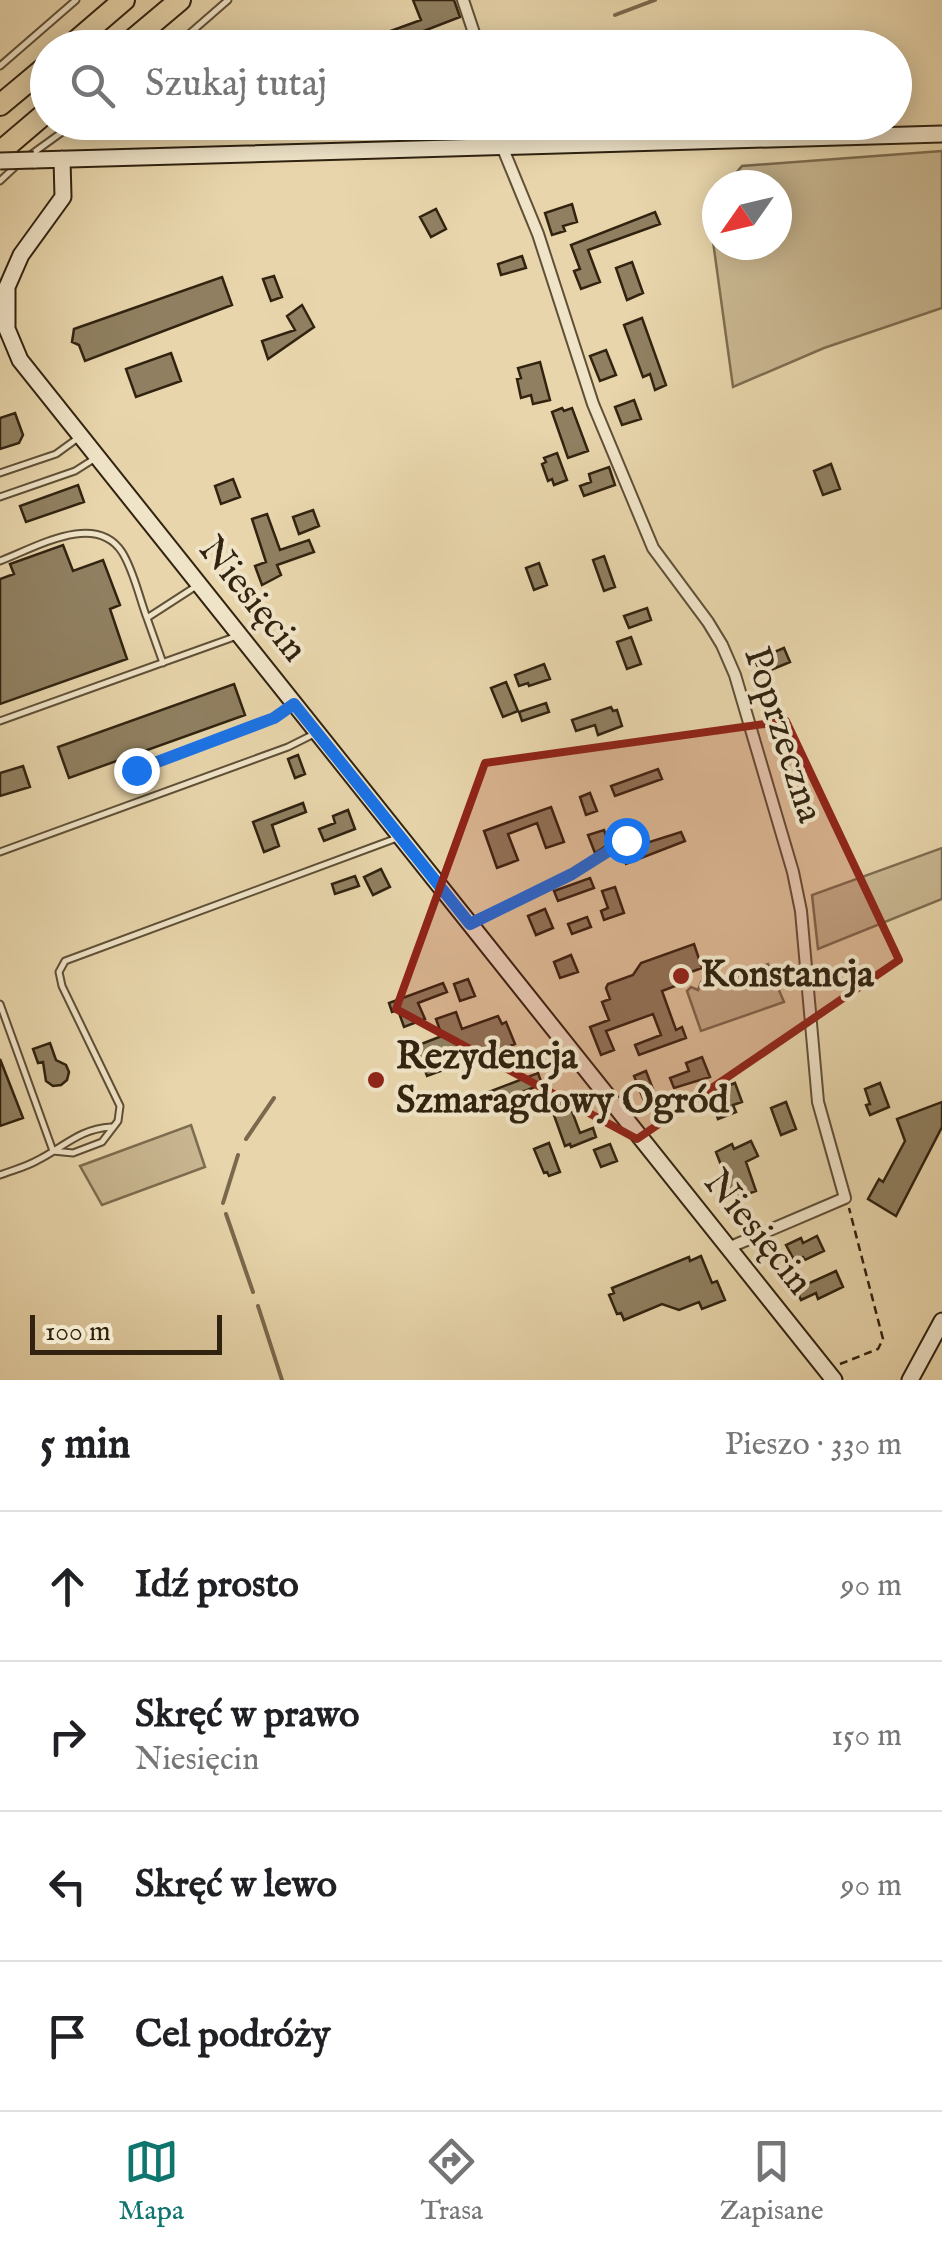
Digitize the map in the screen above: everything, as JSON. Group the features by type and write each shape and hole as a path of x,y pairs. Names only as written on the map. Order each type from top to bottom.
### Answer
{"highway":[{"path":"89,30 124,0"},
{"path":"144,30 180,0"},
{"path":"0,105 30,80"},
{"path":"0,152 30,127"}],"street":[{"path":"463,0 474,30"},
{"path":"912,135 942,134"},
{"name":"Poprzeczna","path":"499,140 538,234 593,404 653,548 708,622 735,675 793,872 818,1102 845,1198"},
{"path":"0,161 753,140"},
{"name":"Niesięcin","path":"62,160 62,196 14,266 7,288 5,318 10,350 830,1376"},
{"path":"728,1248 845,1198"},
{"path":"910,1380 942,1320"}],"lane":[{"path":"41,30 76,0"},
{"path":"193,30 228,0"},
{"path":"0,66 30,40"},
{"path":"0,180 49,140"},
{"path":"0,474 58,453 79,437"},
{"path":"0,497 75,471 96,458"},
{"path":"0,561 72,536 103,534 125,558 163,663"},
{"path":"147,618 198,584"},
{"path":"0,721 238,635"},
{"path":"136,770 274,718 294,704"},
{"path":"0,852 288,748 318,732"},
{"path":"0,1174 35,1162 73,1136 110,1127 118,1121 120,1106 62,986 59,972 64,961 400,837"},
{"path":"470,924 572,874 626,840"},
{"path":"0,1004 53,1151"},
{"path":"53,1151 72,1153 102,1142 110,1127"}],"path":[{"path":"830,1376 882,1344 873,1293 845,1198"}],"highlighted area":[{"path":"786,721 899,960 637,1139 396,1009 485,763"}],"shaded area":[{"path":"942,151 942,308 824,348 733,387 716,260 792,260 792,170 739,170 742,166"},
{"path":"942,848 942,899 818,949 812,895"},
{"path":"768,964 784,1002 701,1031 687,991 691,987 698,990 701,982 720,983"},
{"path":"191,1125 205,1167 102,1205 80,1166"}],"building":[{"path":"413,0 454,0 460,17 426,30 393,30 421,20"},
{"path":"572,204 577,222 552,235 545,213"},
{"path":"436,209 446,229 431,237 420,217"},
{"path":"655,212 660,224 588,250 600,282 581,289 574,271 580,269 571,245"},
{"path":"522,256 526,268 501,275 498,264"},
{"path":"632,262 643,293 627,300 616,268"},
{"path":"274,276 282,297 271,301 263,279"},
{"path":"222,277 232,305 85,361 79,345 72,342 74,329"},
{"path":"302,305 314,327 268,359 262,341 295,330 287,316"},
{"path":"642,318 666,385 655,390 650,374 643,377 624,325"},
{"path":"606,350 616,375 600,381 590,356"},
{"path":"171,353 181,381 136,397 126,369"},
{"path":"540,362 550,400 533,404 531,395 521,398 518,368"},
{"path":"634,400 641,419 622,425 615,407"},
{"path":"572,408 588,451 568,458 552,412"},
{"path":"15,413 23,435 19,443 0,449 0,418"},
{"path":"557,453 567,480 554,485 552,479 548,481 542,464 546,462 544,458"},
{"path":"831,464 840,489 823,495 814,471"},
{"path":"609,467 615,485 584,496 580,486 591,482 589,474"},
{"path":"233,479 240,497 221,504 215,486"},
{"path":"78,485 84,502 26,522 20,506"},
{"path":"313,510 319,526 299,534 293,517"},
{"path":"267,514 280,550 309,540 314,552 277,565 281,575 262,585 255,566 266,562 252,519"},
{"path":"63,545 73,571 103,560 120,605 110,609 127,659 0,704 0,579 14,574 10,564"},
{"path":"604,556 615,587 604,591 593,560"},
{"path":"539,563 547,585 534,590 526,568"},
{"path":"647,608 651,620 629,628 624,616"},
{"path":"631,637 641,664 627,669 617,642"},
{"path":"784,648 790,662 761,674 755,660"},
{"path":"544,664 550,679 519,686 515,675"},
{"path":"506,682 518,711 503,717 491,688"},
{"path":"234,684 245,715 69,778 58,747"},
{"path":"546,703 549,712 522,721 519,712"},
{"path":"611,707 617,710 622,726 598,735 595,725 576,731 572,720"},
{"path":"298,755 305,774 295,778 288,759"},
{"path":"23,766 30,787 0,796 0,773"},
{"path":"658,769 662,779 615,796 611,786"},
{"path":"590,793 597,811 586,815 580,797"},
{"path":"303,803 306,812 272,825 279,846 264,852 253,822"},
{"path":"551,807 564,842 546,848 537,823 508,834 518,860 497,868 484,831"},
{"path":"348,810 355,829 324,841 319,829 335,823 333,816"},
{"path":"604,830 609,844 595,853 588,835"},
{"path":"681,832 685,841 626,864 621,851"},
{"path":"381,869 390,887 373,895 364,877"},
{"path":"355,876 359,886 335,894 332,884"},
{"path":"590,878 594,888 558,901 554,891"},
{"path":"615,887 624,913 604,920 601,911 608,908 602,891"},
{"path":"545,909 553,928 536,935 528,916"},
{"path":"587,917 591,927 572,934 568,924"},
{"path":"694,944 702,968 680,976 683,983 662,991 676,1030 682,1027 686,1038 639,1055 635,1045 661,1035 653,1014 606,1031 614,1050 601,1055 590,1027 609,1020 602,1002 610,999 608,984 633,975 641,963"},
{"path":"571,955 578,972 560,978 554,962"},
{"path":"468,979 475,996 460,1001 454,984"},
{"path":"443,983 447,992 418,1003 425,1019 404,1027 398,1010 392,1012 389,1003"},
{"name":"Rezydencja Szmaragdowy Ogród","path":"456,1012 462,1029 498,1016 502,1024 506,1022 515,1044 427,1076 416,1046 442,1036 436,1019"},
{"path":"50,1043 56,1060 66,1065 69,1072 61,1085 53,1086 46,1081 43,1062 38,1063 33,1049"},
{"path":"702,1057 710,1077 674,1088 670,1078 689,1071 686,1063"},
{"path":"0,1059 23,1118 0,1126"},
{"path":"646,1071 656,1097 644,1101 634,1076"},
{"path":"538,1073 542,1084 478,1110 473,1098"},
{"path":"735,1083 742,1102 733,1105 736,1112 718,1119 714,1107 720,1105 715,1091"},
{"path":"880,1083 889,1107 870,1115 865,1089"},
{"path":"567,1098 580,1133 593,1128 596,1137 571,1147 565,1146 550,1104"},
{"path":"786,1102 796,1129 781,1135 771,1108"},
{"path":"942,1102 942,1127 896,1216 868,1199 879,1179 883,1182 905,1141 897,1119"},
{"path":"751,1141 758,1156 746,1162 756,1191 734,1199 716,1152"},
{"path":"549,1143 560,1172 549,1176 534,1149"},
{"path":"610,1144 617,1161 601,1167 594,1150"},
{"path":"817,1236 824,1251 805,1260 793,1258 786,1245"},
{"path":"701,1256 712,1283 717,1281 725,1300 702,1309 699,1302 679,1310 662,1304 624,1320 621,1313 617,1314 609,1295 614,1293 612,1288 689,1257 690,1261"},
{"path":"836,1271 843,1287 818,1299 816,1293 801,1300 796,1289"}],"waterway":[{"path":"615,15 655,0"},
{"path":"246,1139 274,1098"},
{"path":"223,1203 238,1155"},
{"path":"226,1214 253,1292"},
{"path":"258,1306 282,1380"}],"place":[{"name":"Konstancja","path":"681,976"},
{"name":"Rezydencja Szmaragdowy Ogród","path":"376,1080"}],"route":[{"path":"136,770 274,718 294,704 470,924 572,874 626,840"}]}
